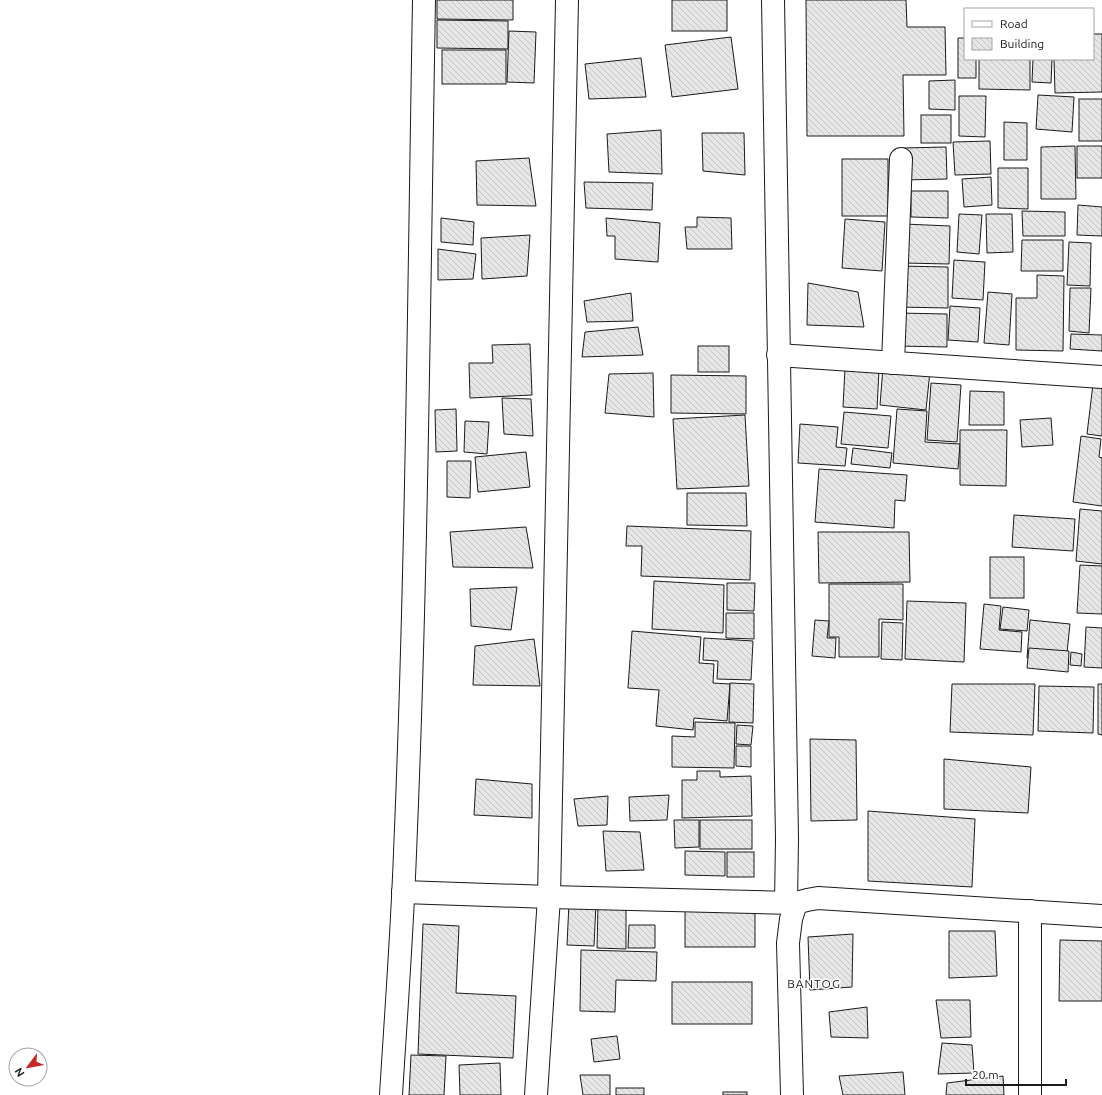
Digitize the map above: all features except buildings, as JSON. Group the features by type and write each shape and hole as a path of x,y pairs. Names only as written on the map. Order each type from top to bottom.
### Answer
{"street":[{"path":"391,1095 403,892 409,747 424,0"},
{"path":"536,1095 549,897 567,0"},
{"path":"773,0 787,839 791,903 791,920 788,943 792,1095"},
{"path":"893,363 901,159"},
{"path":"778,355 1102,377"},
{"path":"403,892 791,903 818,898 1102,916"},
{"path":"1030,911 1030,1095"}],"district":[{"name":"BANTOG","path":"814,984"}]}
